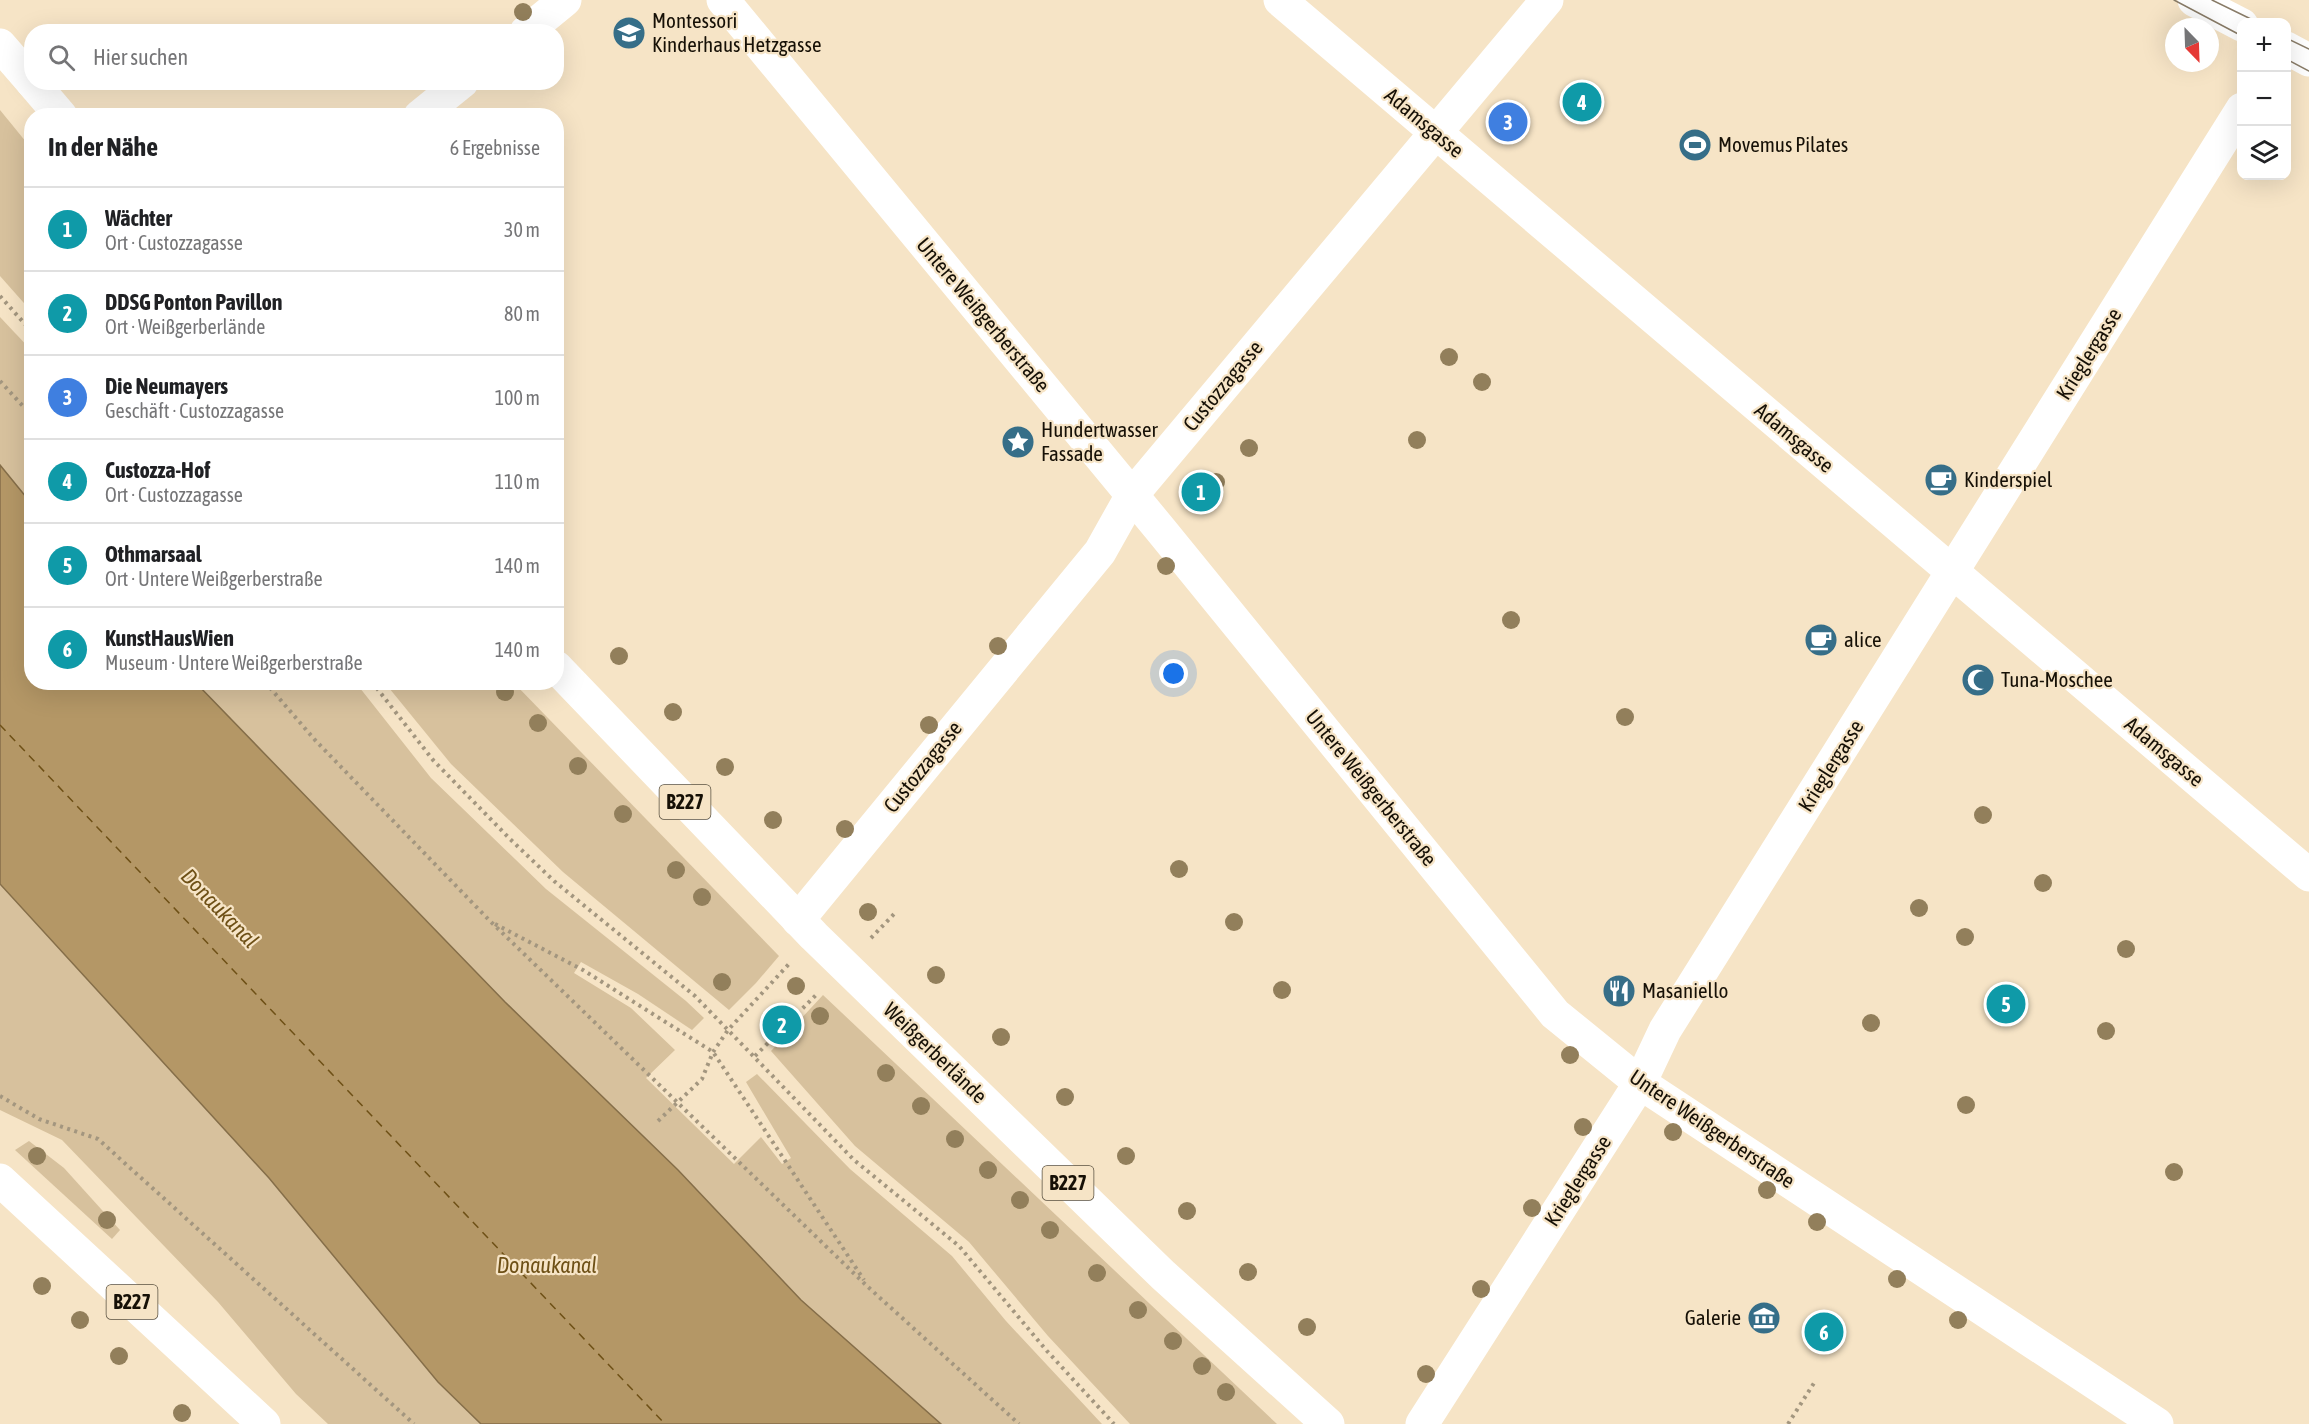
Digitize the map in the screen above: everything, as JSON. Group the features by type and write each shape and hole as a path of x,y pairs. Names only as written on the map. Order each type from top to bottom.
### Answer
{"street":[{"path":"536,24 565,0"},
{"name":"Untere Weißgerberstraße","path":"723,0 1132,495 1555,1014 1640,1083 2157,1424"},
{"name":"Adamsgasse","path":"1280,0 2309,875"},
{"name":"Custozzagasse","path":"806,928 1100,552 1132,495 1547,0"},
{"path":"2194,0 2237,23"},
{"path":"0,45 24,73"},
{"path":"2291,51 2309,60"},
{"path":"39,90 54,108"},
{"path":"430,108 452,90"},
{"name":"Krieglergasse","path":"1422,1424 1640,1083 1665,1030 1953,573 2237,115"},
{"name":"Weißgerberlände","path":"564,675 806,928 1163,1275 1328,1424"},
{"name":"B227","path":"0,1180 264,1424"}],"path":[{"path":"0,296 24,323"},
{"path":"0,381 24,408"},
{"path":"272,690 315,740 489,920 868,1287 1019,1424"},
{"path":"378,690 433,760 510,839 554,881 695,996 854,1160 959,1246 1047,1351 1114,1424"},
{"path":"489,920 583,970 713,1052 868,1287"},
{"path":"658,1121 702,1079 713,1052 728,1030 806,928"},
{"path":"755,1056 819,991"},
{"path":"0,1096 39,1119 98,1139 414,1424"},
{"path":"1788,1424 1815,1383"}],"shaded area":[{"path":"0,110 24,139 24,303 0,276"},
{"path":"0,317 24,343 24,494 0,465"},
{"path":"203,690 362,690 431,778 546,889 704,1018 692,1030 638,994 581,962 574,973 631,1008 675,1050 646,1078 734,1164 761,1137 782,1164 791,1158 746,1082 757,1074 850,1169 952,1256 1006,1321 1102,1424 941,1424 801,1301 678,1170 505,1002"},
{"path":"391,690 521,690 779,956 729,1010 563,872 451,764"},
{"path":"0,884 269,1178 438,1382 481,1424 328,1424 296,1394 218,1302 62,1140 0,1110"},
{"path":"823,995 1277,1424 1130,1424 1048,1336 969,1242 855,1146 771,1051"},
{"path":"29,1141 64,1168 120,1230 112,1239 15,1150"}],"water":[{"name":"Donaukanal","path":"0,465 24,494 24,690 203,690 505,1002 678,1170 801,1300 941,1424 481,1424 438,1382 269,1178 0,884"}],"ferry route":[{"path":"0,725 665,1424"}],"tram line":[{"path":"2174,0 2237,33"},
{"path":"2212,0 2249,18"},
{"path":"2291,40 2309,49"},
{"path":"2291,62 2309,71"}],"place":[{"name":"Montessori Kinderhaus Hetzgasse","path":"629,33"},
{"name":"Custozza-Hof","path":"1582,102"},
{"name":"Die Neumayers","path":"1508,122"},
{"name":"Movemus Pilates","path":"1695,145"},
{"name":"Hundertwasser Fassade","path":"1018,442"},
{"name":"Kinderspiel","path":"1941,480"},
{"name":"Wächter","path":"1201,492"},
{"name":"alice","path":"1821,640"},
{"name":"Tuna-Moschee","path":"1978,680"},
{"name":"Masaniello","path":"1619,991"},
{"name":"Othmarsaal","path":"2006,1004"},
{"name":"DDSG Ponton Pavillon","path":"782,1025"},
{"name":"Galerie","path":"1764,1318"},
{"name":"KunstHausWien","path":"1824,1332"}]}
